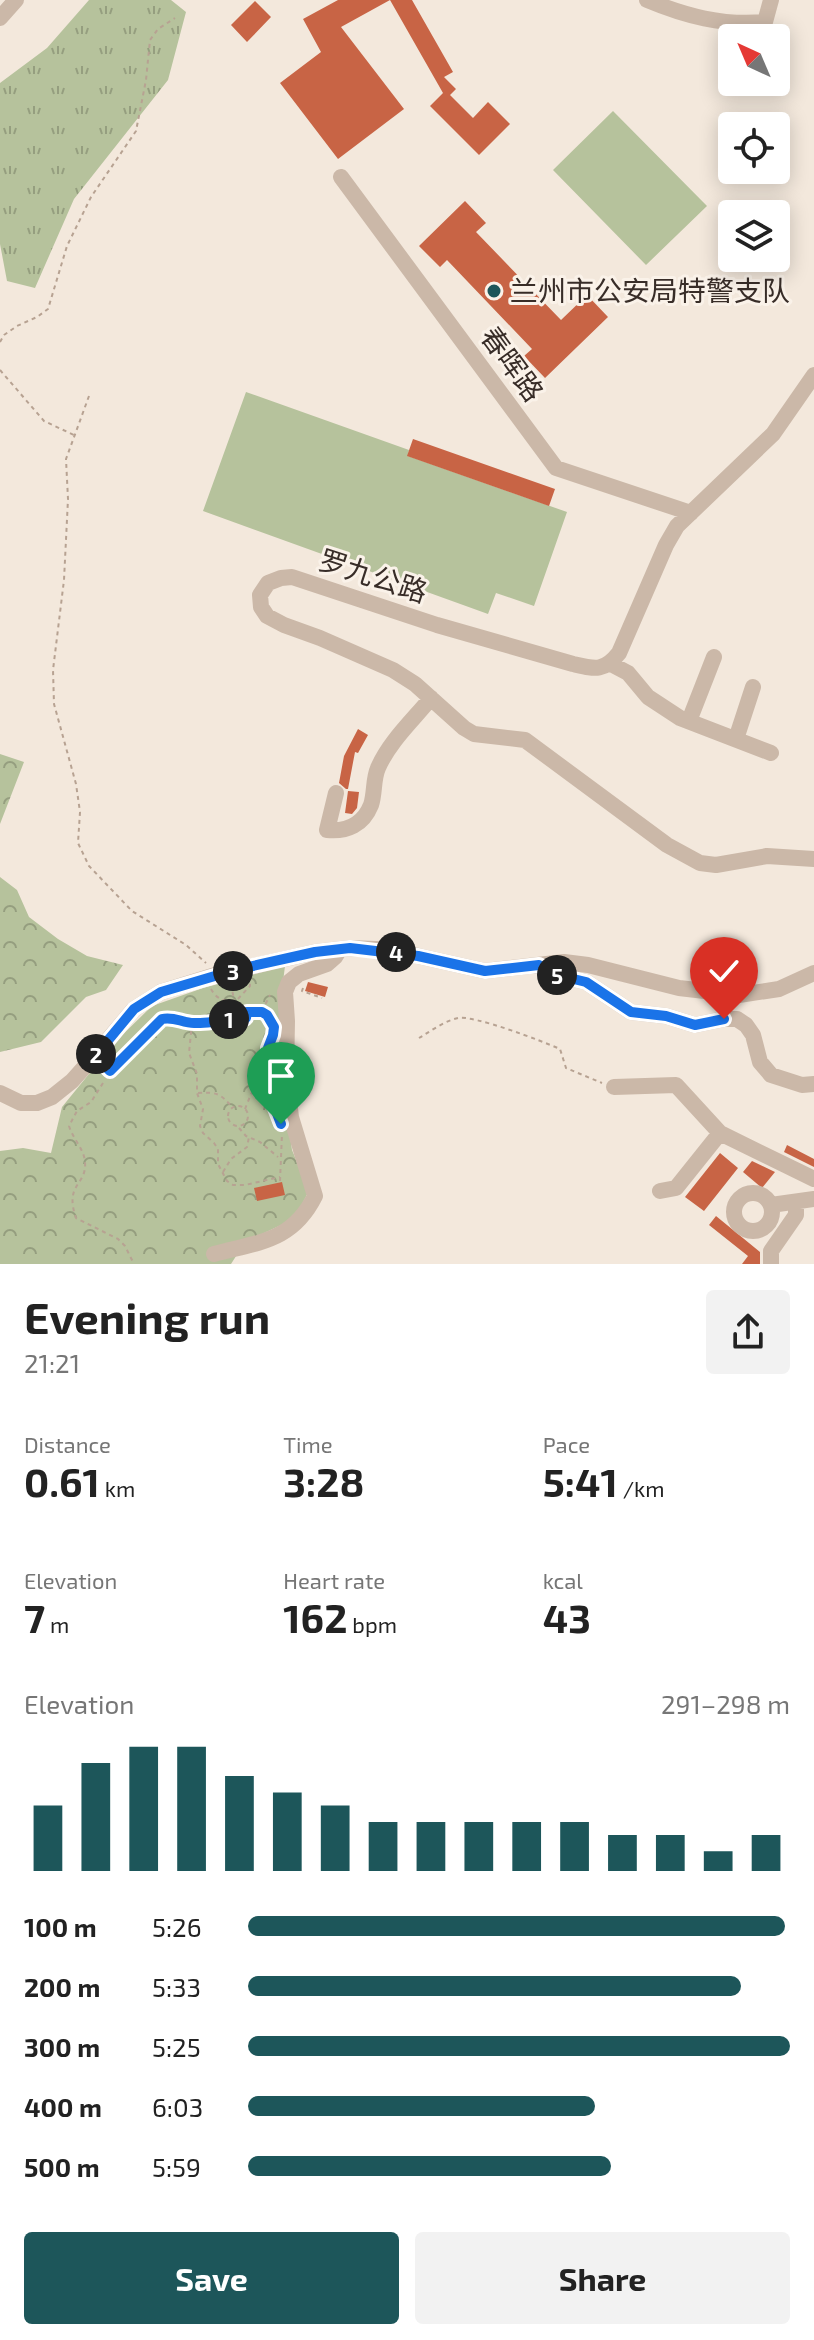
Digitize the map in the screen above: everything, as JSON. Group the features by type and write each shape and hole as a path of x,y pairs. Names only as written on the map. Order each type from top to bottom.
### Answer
{"street":[{"path":"0,18 16,0"},
{"path":"647,0 677,12 738,24 765,22 771,0"},
{"name":"春晖路","path":"341,177 447,330 556,468 691,513"},
{"path":"771,753 680,718 648,697 628,673 611,664 624,644 677,526 773,434 814,375"},
{"name":"罗九公路","path":"611,664 603,668 573,664 437,625 292,577 268,583 260,595 261,607 267,616 393,670 474,734 525,740 667,845 700,863 716,865 767,856 814,859"},
{"path":"689,721 714,657"},
{"path":"736,739 753,687"},
{"path":"336,793 327,830 343,832 359,824 371,805 377,769 431,698"},
{"path":"214,1254 272,1239 287,1231 298,1223 315,1196 291,1117 286,1075 285,992 289,982 299,974 327,964 340,949"},
{"path":"0,1093 21,1103 37,1103 52,1097 72,1081 134,1009 161,992 315,952 376,949 485,971 564,962 679,988 739,995 779,989 814,973"},
{"path":"539,965 557,975 586,982 631,1012 666,1016 695,1025 737,1019 753,1035 760,1062 771,1075 802,1085 814,1084"},
{"path":"95,1056 110,1071"},
{"path":"614,1087 676,1085 720,1133 814,1179"},
{"path":"660,1191 676,1188 720,1133"},
{"path":"771,1205 814,1199"},
{"path":"771,1264 771,1251 796,1215 796,1202"}],"path":[{"path":"0,342 17,326 48,309 67,246 91,197 136,131 150,40 158,29 175,18"},
{"path":"0,370 44,421 75,435"},
{"path":"89,396 66,459 68,499 64,580 53,670 54,704 76,784 80,812 78,843 89,866 132,911 186,945 219,979 234,1003"},
{"path":"309,971 302,991 322,998"},
{"path":"230,1019 229,1010 250,986 249,973"},
{"path":"219,979 214,995 241,1005 247,1012 262,1012 274,1027 268,1048 271,1060 263,1083 251,1094 245,1109 248,1119 238,1127"},
{"path":"134,1264 118,1239 76,1218 71,1203 72,1193 86,1167 85,1156 69,1126 77,1111 91,1102 110,1071 162,1019 171,1017 192,1023 230,1019 241,1022 247,1012"},
{"path":"419,1038 461,1017 560,1049 566,1068 614,1087"},
{"path":"192,1023 189,1053 197,1074 197,1093 203,1109 200,1126 218,1149 218,1164 233,1185 280,1179 282,1130"},
{"path":"263,1083 277,1115"},
{"path":"197,1093 214,1092 233,1108"},
{"path":"245,1109 239,1106 233,1108 228,1113 228,1119 280,1158"},
{"path":"223,1173 231,1159 247,1147 249,1137"}],"green space":[{"path":"89,0 171,0 186,12 168,80 74,199 35,288 7,281 0,244 0,83 47,48"},
{"path":"613,111 707,206 646,265 553,170"},
{"path":"246,392 409,450 408,456 567,512 534,606 496,593 488,614 203,511"},
{"path":"0,754 24,762 0,824"},
{"path":"0,877 17,890 29,917 58,939 87,956 123,965 106,990 86,997 41,1042 0,1052"},
{"path":"285,966 279,1054 292,1150 309,1191 294,1219 245,1242 231,1264 0,1264 0,1151 23,1148 51,1153 62,1107 115,1042 152,1006 203,988"}],"building":[{"path":"338,0 390,0 341,27 404,109 338,159 280,83 321,52 303,19"},
{"path":"390,0 412,0 453,72 444,77 456,89 450,95 473,118 488,102 510,124 479,155 430,106 443,93"},
{"path":"255,1 271,17 247,42 231,25"},
{"path":"465,201 486,223 476,232 561,320 587,295 608,317 545,378 524,356 532,349 447,260 440,267 419,246"},
{"path":"413,439 555,489 549,506 407,456"},
{"path":"358,729 368,735 358,753 355,752 346,789 339,783 344,756"},
{"path":"348,791 359,792 357,808 352,814 345,813"},
{"path":"308,982 328,987 325,997 305,991"},
{"path":"787,1145 814,1159 814,1167 784,1152"},
{"path":"720,1153 738,1168 704,1211 685,1197"},
{"path":"752,1161 775,1172 762,1188 743,1172"},
{"path":"282,1182 285,1195 257,1201 254,1188"},
{"path":"716,1216 760,1252 760,1264 742,1264 748,1256 709,1225"}],"place":[{"name":"兰州市公安局特警支队","path":"494,291"}],"route":[{"path":"281,1124 263,1083 271,1060 268,1048 274,1027 272,1019 262,1012 247,1012 246,1018 238,1023 230,1019 192,1023 171,1017 162,1019 110,1071 95,1056 134,1009 161,992 235,970 315,952 350,948 418,956 485,971 539,965 557,975 586,982 631,1012 666,1016 695,1025 724,1019"}]}
